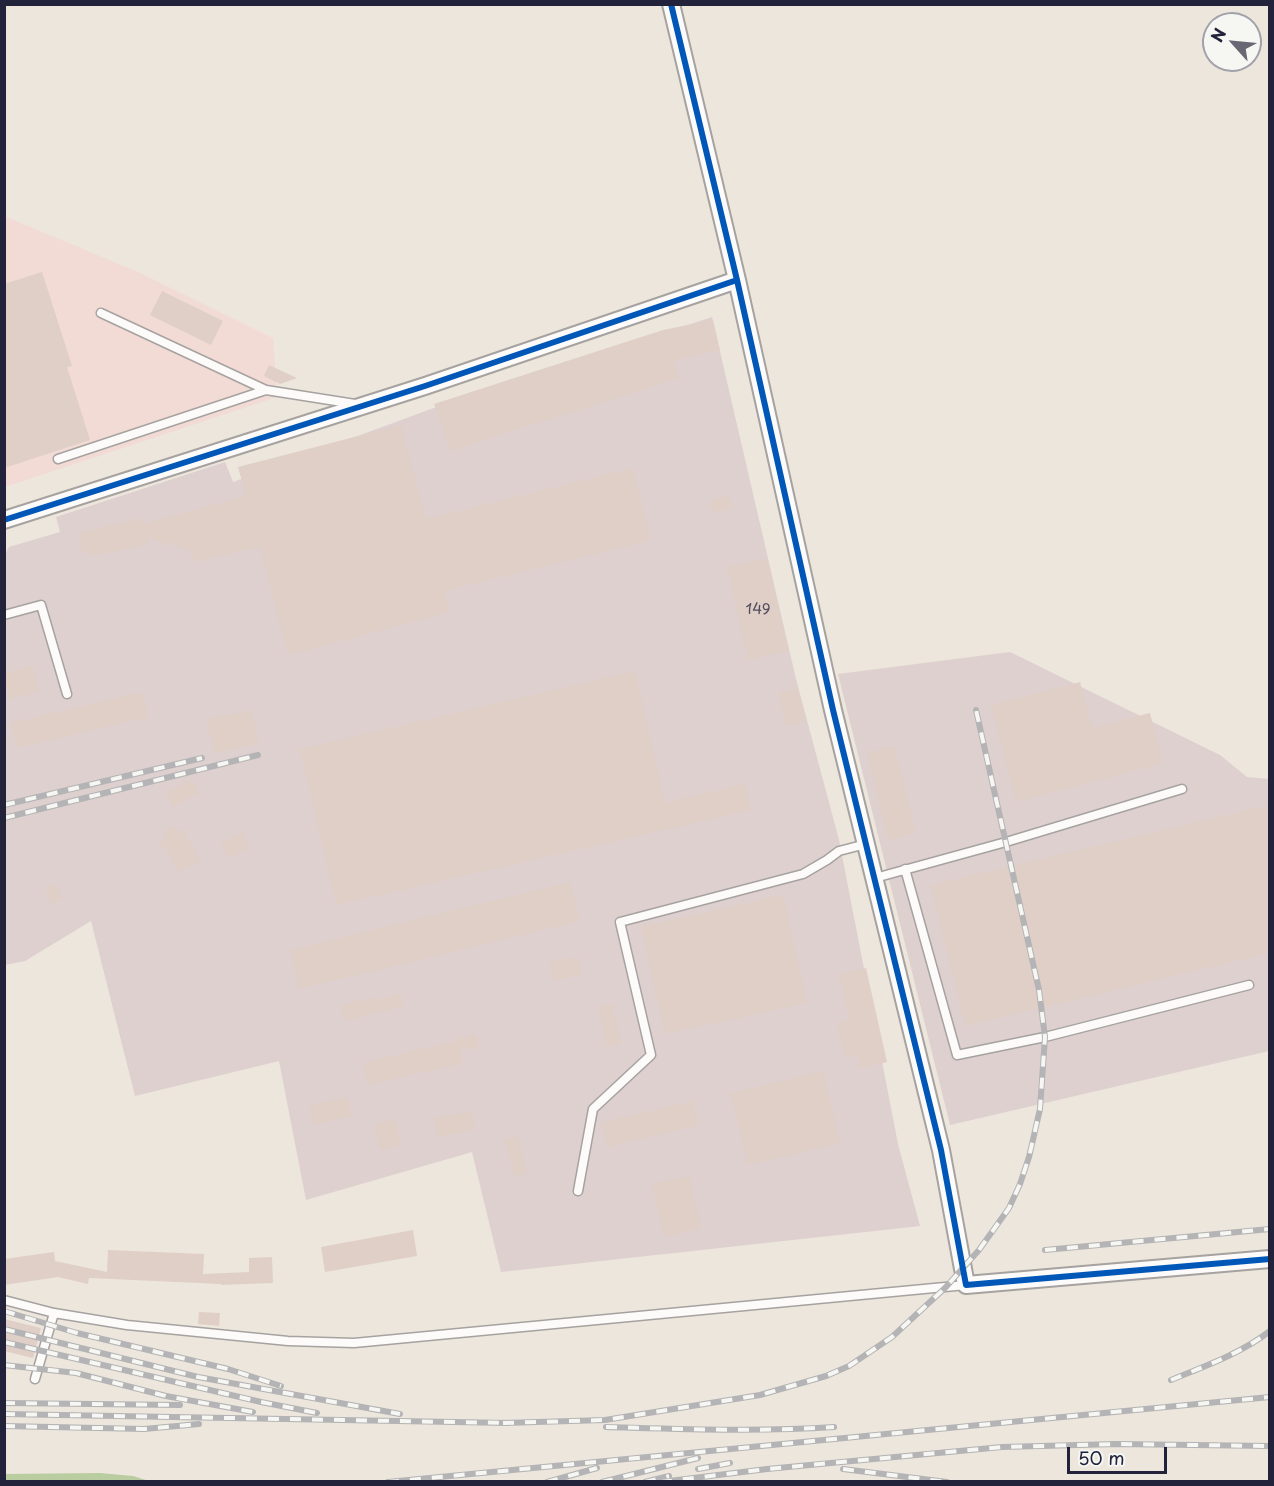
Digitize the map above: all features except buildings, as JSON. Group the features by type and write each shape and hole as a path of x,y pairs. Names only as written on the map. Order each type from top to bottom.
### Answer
{"street":[{"path":"671,4 737,280 833,710 941,1150 966,1285 1269,1259"},
{"path":"4,520 364,406 687,299 737,280"}],"lane":[{"path":"101,313 266,390 364,406"},
{"path":"58,459 266,390"},
{"path":"4,615 41,605 66,694"},
{"path":"875,878 1006,842 1182,789"},
{"path":"578,1191 593,1109 651,1055 620,922 803,874 839,851 866,844"},
{"path":"905,869 957,1056 1045,1038 1249,985"},
{"path":"4,1300 54,1313 127,1324 309,1342 354,1343 966,1285"},
{"path":"35,1379 54,1313"}],"shaded area":[{"path":"4,216 138,272 273,338 277,397 5,487"},
{"path":"712,317 796,679 839,840 898,1144 920,1226 501,1272 472,1152 306,1200 279,1061 135,1096 91,921 25,961 5,965 4,556 9,547 60,532 56,517 225,462 233,482 431,409"},
{"path":"1010,652 1220,755 1247,777 1269,779 1269,1051 950,1125 838,674"}],"green space":[{"path":"100,1473 133,1476 149,1481 5,1481 5,1474"}],"railway":[{"path":"503,1423 605,1420 760,1395 826,1376 849,1366 892,1337 945,1288 979,1250 1009,1208 1029,1157 1040,1109 1045,1037 1039,990 976,710"},
{"path":"4,818 258,755"},
{"path":"4,805 202,758"},
{"path":"1045,1250 1270,1229"},
{"path":"4,1311 77,1333 228,1369 281,1386"},
{"path":"4,1329 198,1377 400,1414"},
{"path":"1171,1380 1234,1353 1270,1331"},
{"path":"4,1342 317,1413"},
{"path":"4,1365 76,1373 166,1396 253,1412"},
{"path":"388,1482 1270,1397"},
{"path":"4,1403 180,1405"},
{"path":"4,1414 510,1423"},
{"path":"4,1426 144,1429 199,1424"},
{"path":"606,1427 748,1430 834,1427"},
{"path":"661,1482 767,1469 1002,1447 1117,1444 1270,1446"},
{"path":"602,1482 698,1458"},
{"path":"698,1469 730,1463"},
{"path":"547,1482 597,1468"},
{"path":"843,1469 947,1482"},
{"path":"645,1482 669,1476"}],"cycle path":[{"path":"4,520 425,386 737,280 671,4"},
{"path":"737,280 833,710 941,1150 966,1285 1270,1259"}]}
